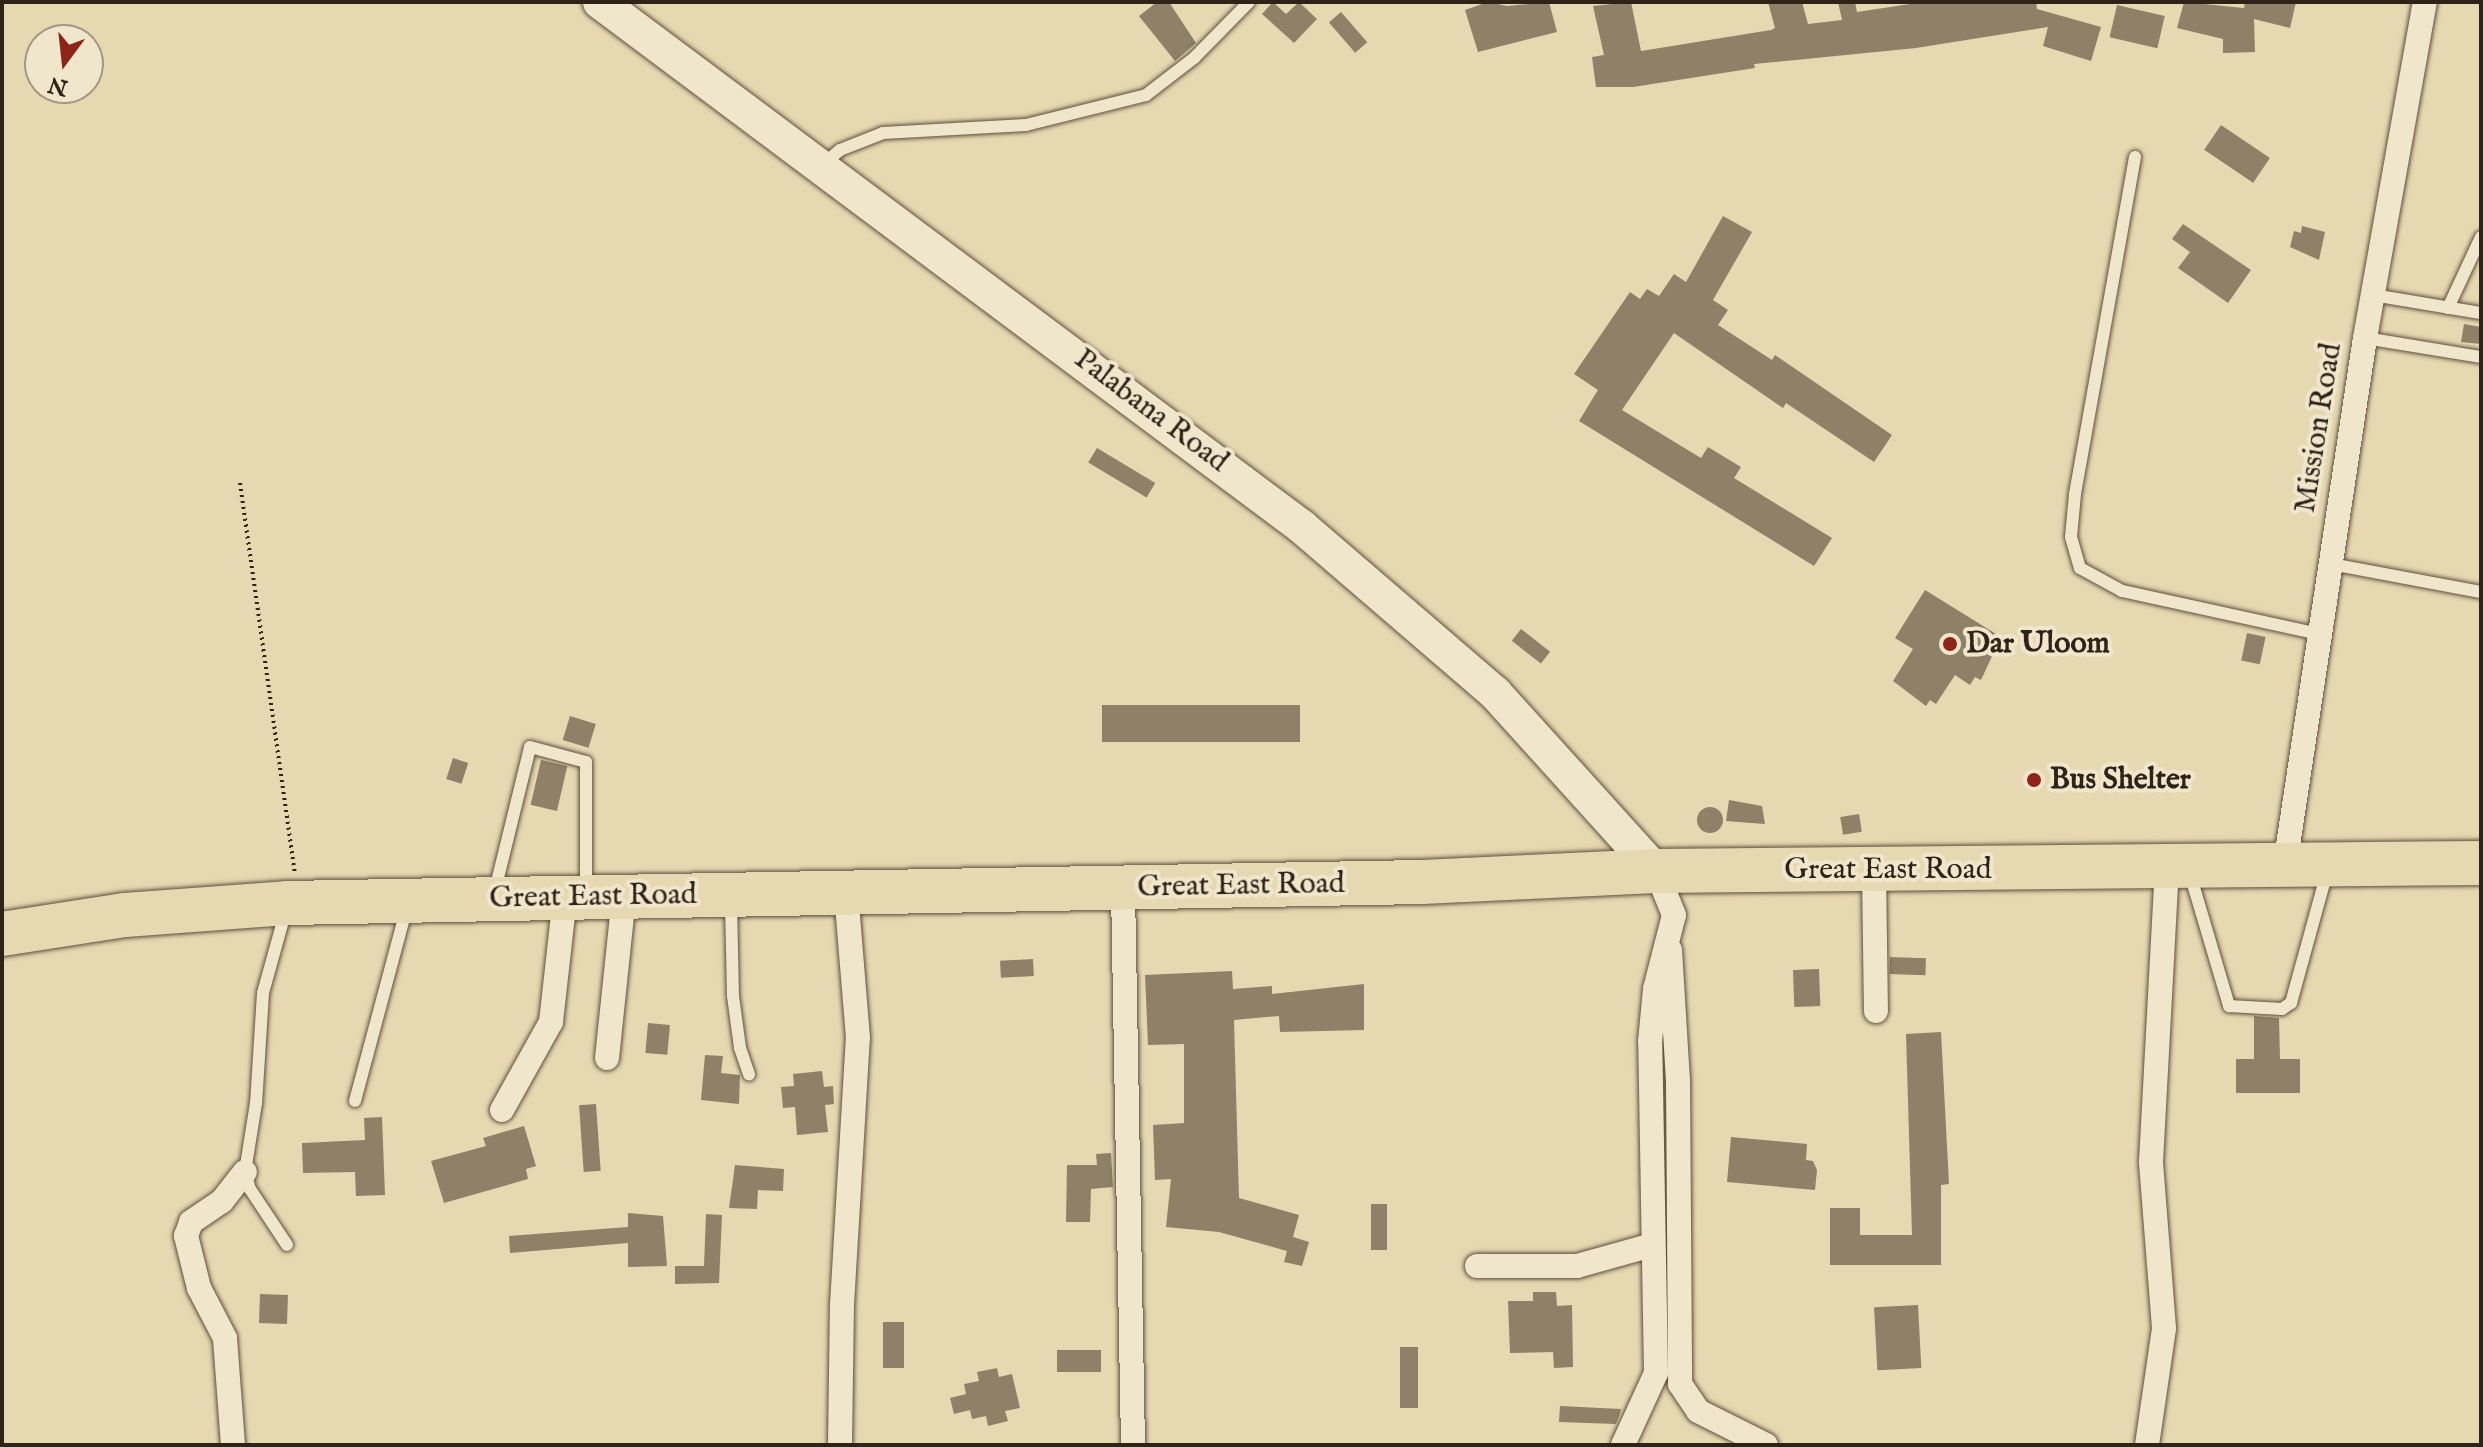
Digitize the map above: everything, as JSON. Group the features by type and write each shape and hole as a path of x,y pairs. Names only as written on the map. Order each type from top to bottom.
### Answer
{"highway":[{"name":"Great East Road","path":"2,934 125,915 293,902 1123,889 1656,871 2481,863"}],"street":[{"name":"Palabana Road","path":"600,2 1215,459 1377,589 1495,693 1656,871"},
{"name":"Mission Road","path":"2285,865 2365,338 2425,2"},
{"path":"2147,1445 2164,1328 2151,1162 2178,867"},
{"path":"1623,1445 1656,1373 1650,1042 1655,989 1674,915 1656,871"},
{"path":"1874,871 1876,1011"},
{"path":"1123,889 1133,1445"},
{"path":"840,1445 842,1305 858,1038 846,893"},
{"path":"592,897 607,1058"},
{"path":"502,1110 551,1022 592,897"},
{"path":"1669,943 1677,1053 1680,1384 1698,1411 1766,1445"},
{"path":"233,1445 225,1338 199,1288 186,1236 191,1222 222,1201 245,1172"},
{"path":"1477,1266 1577,1266 1652,1245"}],"lane":[{"path":"821,166 840,150 883,133 1026,125 1146,95 1194,58 1249,2"},
{"path":"2135,157 2075,494 2071,537 2080,568 2122,591 2320,634"},
{"path":"2448,308 2481,237"},
{"path":"2373,295 2481,313"},
{"path":"2365,338 2481,357"},
{"path":"2331,564 2481,592"},
{"path":"493,899 530,747 586,762 592,897"},
{"path":"2178,867 2229,1006 2282,1009 2291,1003 2329,865"},
{"path":"732,895 733,996 740,1048 749,1074"},
{"path":"355,1101 409,900"},
{"path":"287,1245 250,1189 245,1172 258,1090 263,993 293,902"}],"path":[{"path":"240,483 293,902"}],"building":[{"path":"1157,2 1169,2 1196,43 1175,61 1139,16"},
{"path":"1273,2 1286,14 1299,2 1317,19 1294,43 1262,14"},
{"path":"1488,2 1507,6 1549,2 1557,32 1478,52 1465,10"},
{"path":"1631,2 1641,51 1771,30 1775,28 1768,2 1802,2 1808,24 1842,20 1838,2 1855,2 1857,12 1923,2 2036,2 2037,9 2101,27 2091,61 2043,46 2048,27 1916,48 1754,64 1755,68 1633,87 1596,87 1592,57 1604,55 1593,6"},
{"path":"2184,2 2244,8 2245,2 2296,2 2290,28 2254,19 2255,52 2223,53 2223,39 2177,28"},
{"path":"2117,5 2165,16 2157,48 2110,37"},
{"path":"1341,12 1367,42 1355,53 1329,22"},
{"path":"2221,125 2270,158 2253,183 2204,150"},
{"path":"1723,216 1752,232 1713,300 1728,310 1718,325 1772,360 1775,355 1892,435 1874,462 1786,403 1783,408 1674,333 1622,410 1701,458 1708,447 1741,467 1734,478 1832,538 1814,566 1579,421 1598,390 1574,374 1630,292 1640,299 1647,289 1659,296 1674,274 1686,282"},
{"path":"2183,224 2251,270 2228,303 2178,268 2190,252 2172,239"},
{"path":"2302,226 2325,232 2319,260 2290,247 2294,231 2301,233"},
{"path":"2464,324 2481,327 2481,344 2461,342"},
{"path":"1097,448 1155,483 1147,498 1088,463"},
{"name":"Dar Uloom","path":"1925,590 2001,637 1981,680 1975,677 1970,685 1955,675 1936,704 1930,700 1926,706 1893,681 1913,649 1895,638"},
{"path":"1521,629 1550,652 1541,664 1512,641"},
{"path":"2247,633 2266,637 2260,664 2241,660"},
{"path":"1102,705 1300,705 1300,742 1102,742"},
{"path":"570,716 596,724 589,748 563,740"},
{"path":"453,758 468,763 461,784 446,779"},
{"path":"541,760 567,766 557,811 531,805"},
{"path":"1729,800 1762,806 1765,824 1726,821"},
{"path":"1710,807 1719,811 1723,820 1719,829 1710,833 1701,829 1697,820 1701,811"},
{"path":"1859,814 1862,832 1843,835 1840,817"},
{"path":"1890,957 1926,958 1925,975 1889,974"},
{"path":"1033,959 1034,976 1001,978 1000,961"},
{"path":"1819,969 1820,1006 1794,1007 1793,970"},
{"path":"1232,971 1233,989 1272,986 1272,994 1364,984 1364,1030 1280,1032 1279,1016 1234,1020 1239,1198 1299,1215 1293,1237 1309,1242 1302,1266 1284,1262 1287,1251 1219,1232 1166,1227 1171,1179 1155,1180 1153,1125 1184,1123 1184,1044 1148,1045 1145,975"},
{"path":"2254,1016 2279,1018 2280,1059 2300,1059 2300,1093 2236,1093 2236,1059 2254,1059"},
{"path":"648,1023 670,1025 667,1055 645,1053"},
{"path":"1941,1032 1949,1184 1941,1185 1941,1265 1830,1265 1830,1208 1860,1208 1860,1235 1912,1235 1906,1034"},
{"path":"705,1055 723,1056 721,1073 740,1075 739,1104 701,1100"},
{"path":"822,1071 824,1087 833,1086 834,1104 825,1105 828,1132 797,1135 795,1107 783,1108 781,1087 794,1086 793,1074"},
{"path":"596,1104 601,1171 584,1172 579,1105"},
{"path":"382,1117 385,1195 356,1196 355,1172 303,1173 302,1143 365,1140 364,1118"},
{"path":"524,1126 536,1166 526,1169 528,1179 444,1203 431,1161 486,1146 483,1138"},
{"path":"1731,1137 1807,1144 1806,1160 1813,1161 1817,1170 1815,1190 1727,1182"},
{"path":"1111,1153 1113,1187 1091,1189 1090,1222 1066,1222 1067,1165 1097,1165 1096,1154"},
{"path":"735,1165 784,1169 783,1191 758,1190 757,1209 729,1208"},
{"path":"1371,1204 1387,1204 1387,1250 1371,1250"},
{"path":"628,1213 663,1216 667,1266 628,1267 628,1243 510,1253 509,1236 628,1227"},
{"path":"706,1214 722,1215 719,1283 675,1284 675,1266 704,1266"},
{"path":"1533,1292 1556,1292 1557,1306 1572,1305 1573,1367 1554,1368 1553,1352 1510,1353 1508,1301 1533,1301"},
{"path":"260,1294 288,1295 287,1324 259,1323"},
{"path":"1918,1305 1921,1368 1877,1370 1874,1307"},
{"path":"883,1322 904,1322 904,1368 883,1368"},
{"path":"1400,1347 1418,1347 1418,1408 1400,1408"},
{"path":"1057,1350 1101,1350 1101,1372 1057,1372"},
{"path":"997,1368 999,1377 1012,1374 1020,1408 1005,1411 1008,1421 988,1426 986,1416 972,1419 970,1410 954,1414 950,1398 966,1394 964,1384 979,1381 977,1372"},
{"path":"1560,1406 1621,1409 1616,1424 1559,1422"}],"place":[{"name":"Dar Uloom","path":"1950,644"},
{"name":"Bus Shelter","path":"2034,780"}]}
